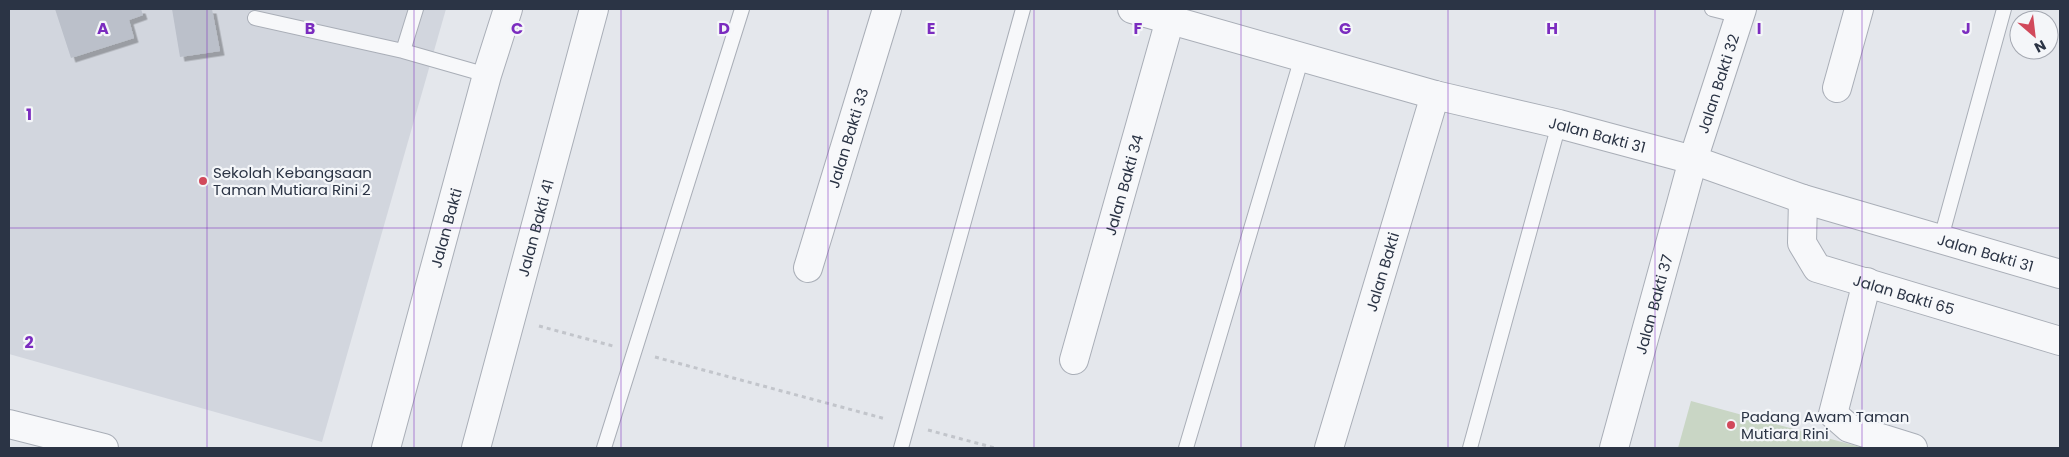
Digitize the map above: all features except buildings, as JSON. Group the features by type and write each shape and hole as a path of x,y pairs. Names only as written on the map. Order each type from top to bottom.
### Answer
{"street":[{"name":"Jalan Bakti","path":"386,448 487,75 508,9"},
{"name":"Jalan Bakti 41","path":"476,448 594,9"},
{"name":"Jalan Bakti 33","path":"808,268 887,9"},
{"name":"Jalan Bakti 31","path":"1132,9 1172,14 1302,57 1435,95 1559,124 1693,160 1803,200 2060,274"},
{"path":"1837,88 1859,9"},
{"name":"Jalan Bakti 32","path":"1693,160 1742,13"},
{"name":"Jalan Bakti 34","path":"1074,360 1172,14"},
{"name":"Jalan Bakti","path":"1329,448 1435,95"},
{"name":"Jalan Bakti 37","path":"1614,448 1693,160"},
{"name":"Jalan Bakti 65","path":"1803,200 1802,243 1817,268 2060,341"},
{"path":"1867,282 1833,414 1849,428 1913,448"},
{"path":"9,424 41,440 104,448"}],"lane":[{"path":"403,51 416,9"},
{"path":"604,448 742,9"},
{"path":"901,448 1023,9"},
{"path":"1712,9 1742,13"},
{"path":"1940,238 2004,9"},
{"path":"255,18 403,51 487,75"},
{"path":"1186,448 1302,57"},
{"path":"1470,448 1559,124"}],"path":[{"path":"511,318 995,448"}],"shaded area":[{"name":"Sekolah Kebangsaan Taman Mutiara Rini 2","path":"9,9 446,9 322,442 9,354"}],"green space":[{"name":"Padang Awam Taman Mutiara Rini","path":"1691,401 1864,448 1678,448"}],"place":[{"name":"Sekolah Kebangsaan Taman Mutiara Rini 2","path":"203,181"},
{"name":"Padang Awam Taman Mutiara Rini","path":"1731,425"}]}
